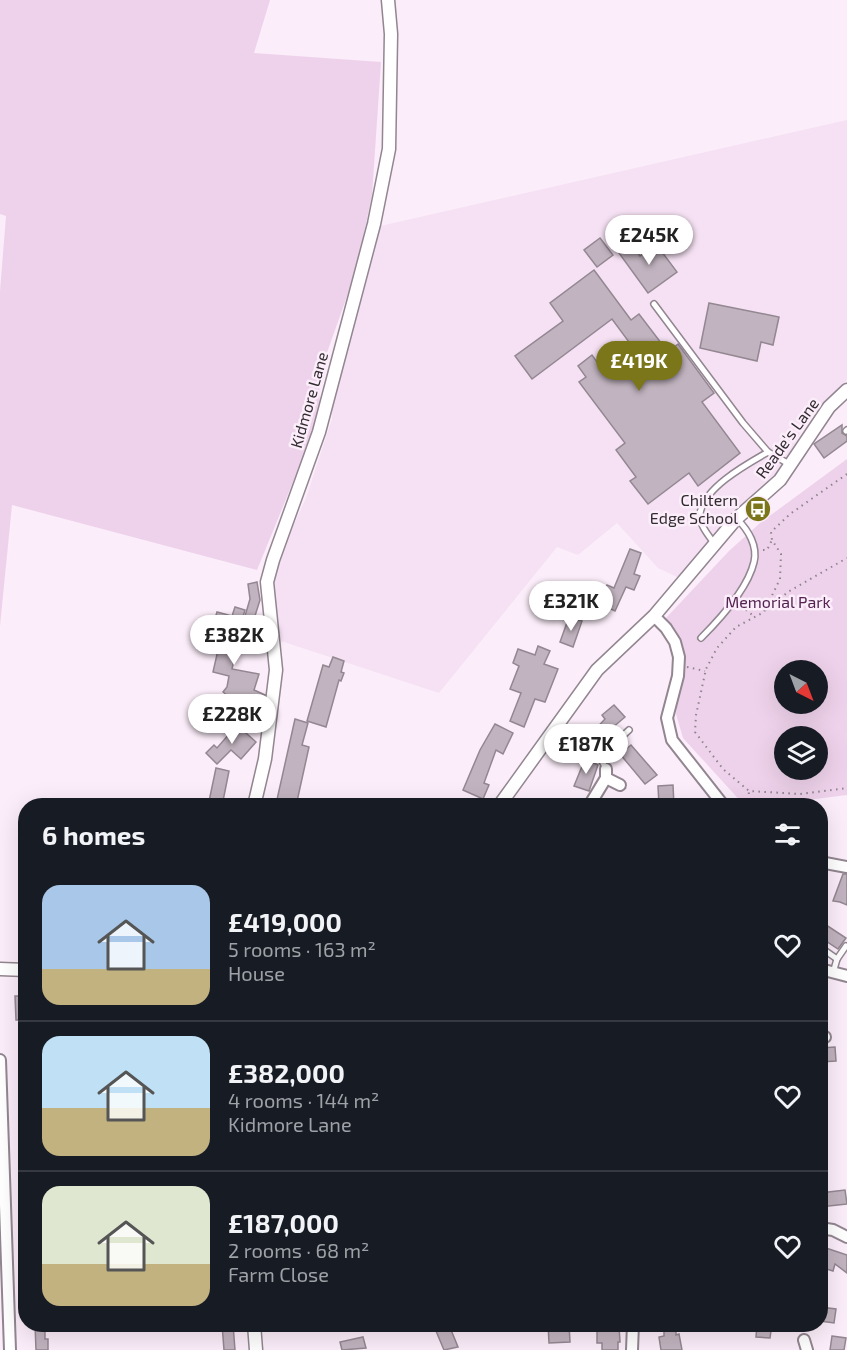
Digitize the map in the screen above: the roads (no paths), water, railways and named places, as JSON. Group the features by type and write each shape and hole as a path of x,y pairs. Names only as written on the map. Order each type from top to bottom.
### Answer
{"street":[{"name":"Kidmore Lane","path":"256,798 265,759 276,670 267,582 319,432 374,224 389,149 391,34 388,0"},
{"name":"Reade's Lane","path":"505,798 597,670 654,616 736,519 768,492 792,465 828,407 847,390"},
{"path":"654,616 675,642 679,657 678,676 667,718 672,740 718,798"},
{"path":"593,798 606,773 620,785"},
{"path":"828,863 847,867"},
{"path":"0,969 18,970"},
{"path":"828,971 847,976"},
{"path":"0,1060 10,1350"},
{"path":"828,1229 847,1237"},
{"path":"255,1332 256,1350"},
{"path":"632,1350 633,1332"}],"lane":[{"path":"654,304 741,420 768,452 792,465"},
{"path":"714,545 705,530 700,515 704,503 712,490 768,452"},
{"path":"701,638 723,616 755,561 748,530 736,519"},
{"path":"606,773 600,759 602,755 629,730"},
{"path":"833,973 837,959 846,946"},
{"path":"828,953 837,959"}],"place":[{"name":"Chiltern Edge School","path":"758,509"}],"park label":[{"name":"Memorial Park","path":"778,602"}]}
